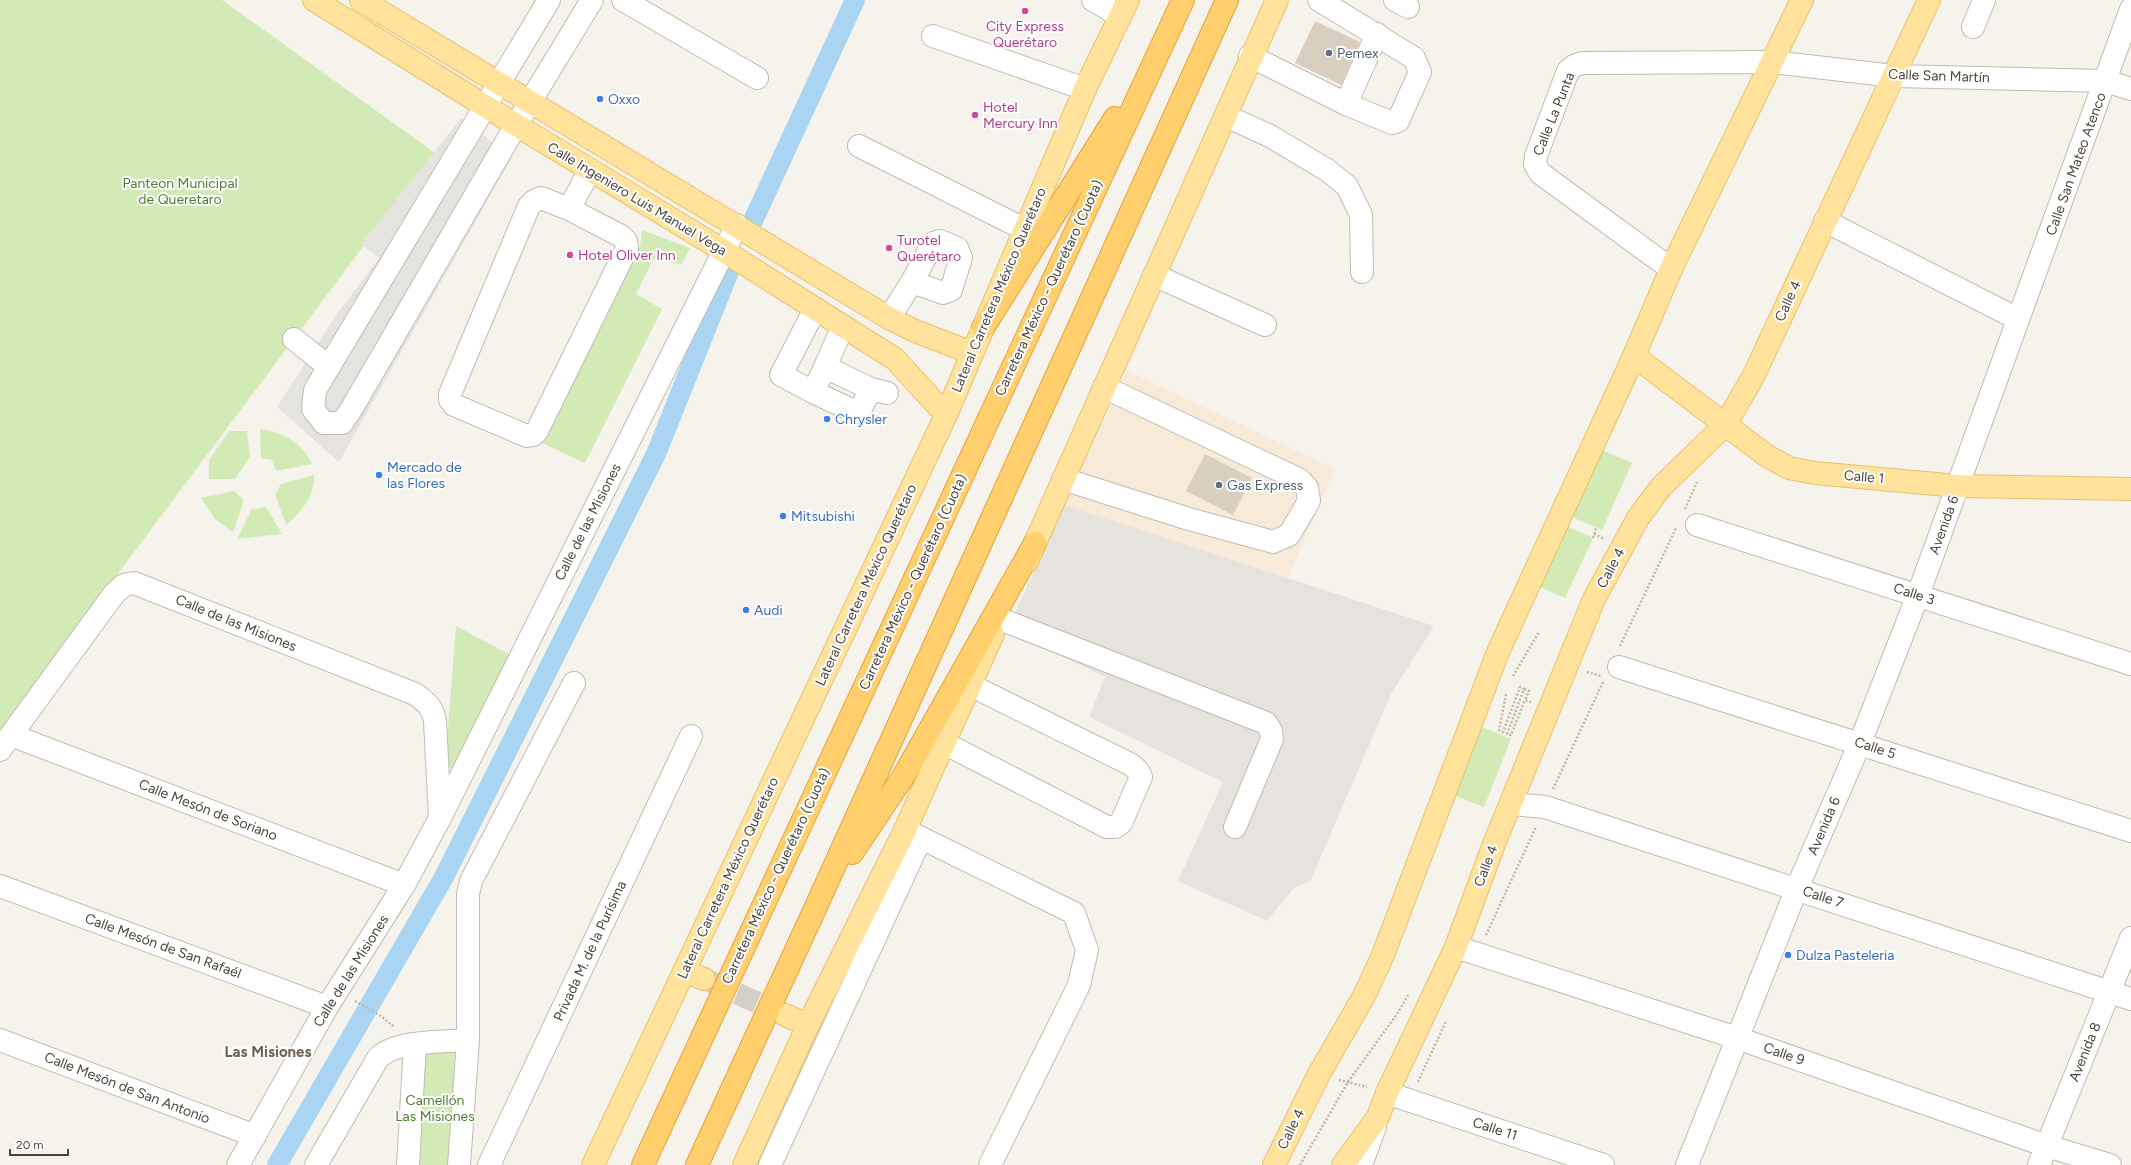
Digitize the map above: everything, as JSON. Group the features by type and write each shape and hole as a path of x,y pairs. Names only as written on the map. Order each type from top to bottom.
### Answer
{"highway":[{"name":"Carretera México - Querétaro (Cuota)","path":"643,1165 1183,0"},
{"path":"697,1165 814,911 1226,0"},
{"path":"982,328 1163,41"},
{"path":"814,911 903,776 1035,543"}],"main road":[{"name":"Calle Ingeniero Luis Manuel Vega","path":"314,0 724,251 895,359 946,415"},
{"name":"Calle Ingeniero Luis Manuel Vega","path":"361,0 529,103 737,225 889,318 915,331 972,353"},
{"path":"744,1165 808,1025 880,903 913,834 944,743 1226,116 1250,56 1277,0"},
{"name":"Calle 4","path":"1274,1165 1319,1074 1364,996 1383,955 1498,652 1634,356 1671,270 1802,0"},
{"name":"Calle 4","path":"1344,1165 1378,1117 1387,1093 1456,946 1494,844 1512,804 1566,665 1594,599 1638,518 1661,487 1725,424 1753,377 1929,0"},
{"name":"Lateral Carretera México Querétaro","path":"593,1165 694,975 946,415 1085,89 1124,8"},
{"name":"Calle 1","path":"1634,356 1768,456 1789,468 1815,473 1958,486 2131,489"},
{"path":"785,1015 808,1025"}],"street":[{"path":"549,0 315,390 313,409 324,423 342,423 529,103 592,0"},
{"path":"623,0 757,78"},
{"path":"1093,0 1124,8"},
{"path":"1250,56 1346,104 1392,123 1398,121 1420,72 1414,58 1377,34 1319,0"},
{"path":"1973,27 1984,0"},
{"name":"Calle San Mateo Atenco","path":"1958,486 2106,81 2131,8"},
{"path":"1346,104 1377,34"},
{"path":"932,36 1085,89"},
{"name":"Calle San Martín","path":"1772,62 1894,76 2106,81 2131,89"},
{"name":"Calle La Punta","path":"1671,270 1540,173 1535,164 1536,156 1568,71 1574,66 1582,63 1772,62"},
{"path":"1226,116 1270,136 1327,170 1347,186 1361,215 1362,272"},
{"path":"859,146 1026,230"},
{"path":"569,209 590,170"},
{"path":"541,198 569,209 621,236 626,241 627,248 537,431 533,435 527,436 454,405 450,400 450,394 529,206 541,198"},
{"path":"1825,221 2018,320"},
{"name":"Calle de las Misiones","path":"238,1165 327,1007 404,885 440,818 737,225"},
{"path":"1154,275 1265,325"},
{"path":"889,318 912,282"},
{"path":"815,309 781,373 783,378 856,412 860,410 879,391 825,367"},
{"path":"813,392 843,326"},
{"path":"294,339 328,367"},
{"path":"1063,478 1190,518 1273,542 1289,536 1309,501 1307,488 1300,480 1104,387"},
{"name":"Avenida 6","path":"1687,1165 1797,888 1860,743 1918,595 1958,486"},
{"name":"Calle 3","path":"1686,520 2131,664"},
{"name":"Calle de las Misiones","path":"6,743 114,594 124,585 134,583 415,694 426,702 434,711 440,818"},
{"path":"1000,620 1266,723 1271,731 1272,739 1235,827"},
{"name":"Calle 5","path":"1614,665 2131,831"},
{"path":"459,1165 468,1040 467,907 472,881 574,683"},
{"path":"944,743 1107,827 1115,827 1121,823 1140,777 1135,768 970,685"},
{"name":"Privada M. de la Purísima","path":"489,1165 691,736"},
{"name":"Calle Mesón de Soriano","path":"6,743 404,885"},
{"name":"Calle 7","path":"1512,804 1545,807 1797,888 2131,999"},
{"path":"913,834 1074,913 1087,950 1079,985 990,1165"},
{"name":"Calle Mesón de San Rafaél","path":"0,886 327,1007"},
{"path":"770,1165 880,903"},
{"name":"Avenida 8","path":"2043,1155 2131,938"},
{"name":"Calle 9","path":"1456,946 1737,1038 2043,1155 2110,1165"},
{"name":"Calle Mesón de San Antonio","path":"0,1040 254,1136"},
{"path":"316,1165 378,1058 388,1050 414,1044 468,1040"},
{"path":"408,1165 414,1044"},
{"name":"Calle 11","path":"1387,1093 1603,1165"},
{"path":"1360,1165 1378,1117"}],"path":[{"path":"1477,954 1545,807 1686,520 1699,479"},
{"path":"1593,538 1596,528"},
{"path":"1510,682 1539,632"},
{"path":"1566,665 1614,665"},
{"path":"1508,689 1499,730 1503,732 1520,687 1524,689 1507,734 1511,735 1525,700"},
{"path":"1300,1165 1348,1082 1397,1014 1408,995"},
{"path":"351,999 381,1016"},
{"path":"1409,1100 1448,1017"},
{"path":"1319,1074 1387,1093"}],"shaded area":[{"path":"461,118 512,157 339,462 277,407 334,318 379,258 361,244"},
{"path":"1127,371 1335,469 1288,578 1065,505"},
{"path":"1065,505 1434,626 1391,694 1311,880 1293,889 1267,921 1178,881 1223,782 1089,717 1105,677 1007,630"}],"green space":[{"name":"Panteon Municipal de Queretaro","path":"0,0 222,0 434,152 0,731"},
{"path":"642,230 690,248 681,265 654,258 636,294 662,309 585,463 542,443 640,247"},
{"path":"260,429 284,436 297,444 312,464 276,471 272,460 261,458"},
{"path":"229,431 247,431 250,457 235,479 209,479 209,460"},
{"path":"1602,450 1632,463 1602,530 1572,517"},
{"path":"314,475 314,483 310,496 302,509 286,525 275,494 281,484"},
{"path":"234,491 244,500 233,532 215,519 201,498"},
{"path":"266,507 282,534 237,539 252,509"},
{"path":"1567,526 1593,538 1565,598 1540,587"},
{"path":"456,626 509,654 454,770 445,765"},
{"path":"1475,724 1511,739 1484,807 1448,793"},
{"name":"Camellón Las Misiones","path":"420,1050 455,1051 450,1165 415,1165"}],"building":[{"name":"Pemex","path":"1315,21 1360,42 1341,85 1295,63"},
{"name":"Gas Express","path":"1205,454 1252,478 1233,515 1186,491"}],"waterway":[{"path":"752,223 855,0"},
{"path":"277,1165 444,877 656,454 730,269"}],"tunnel":[{"path":"707,980 785,1015"}],"place":[{"name":"City Express Querétaro","path":"1025,11"},
{"name":"Pemex","path":"1329,53"},
{"name":"Oxxo","path":"600,99"},
{"name":"Hotel Mercury Inn","path":"975,115"},
{"name":"Turotel Querétaro","path":"889,248"},
{"name":"Hotel Oliver Inn","path":"570,255"},
{"name":"Chrysler","path":"827,419"},
{"name":"Mercado de las Flores","path":"379,475"},
{"name":"Gas Express","path":"1219,485"},
{"name":"Mitsubishi","path":"783,516"},
{"name":"Audi","path":"746,610"},
{"name":"Dulza Pasteleria","path":"1788,955"}],"district":[{"name":"Las Misiones","path":"268,1052"}]}
